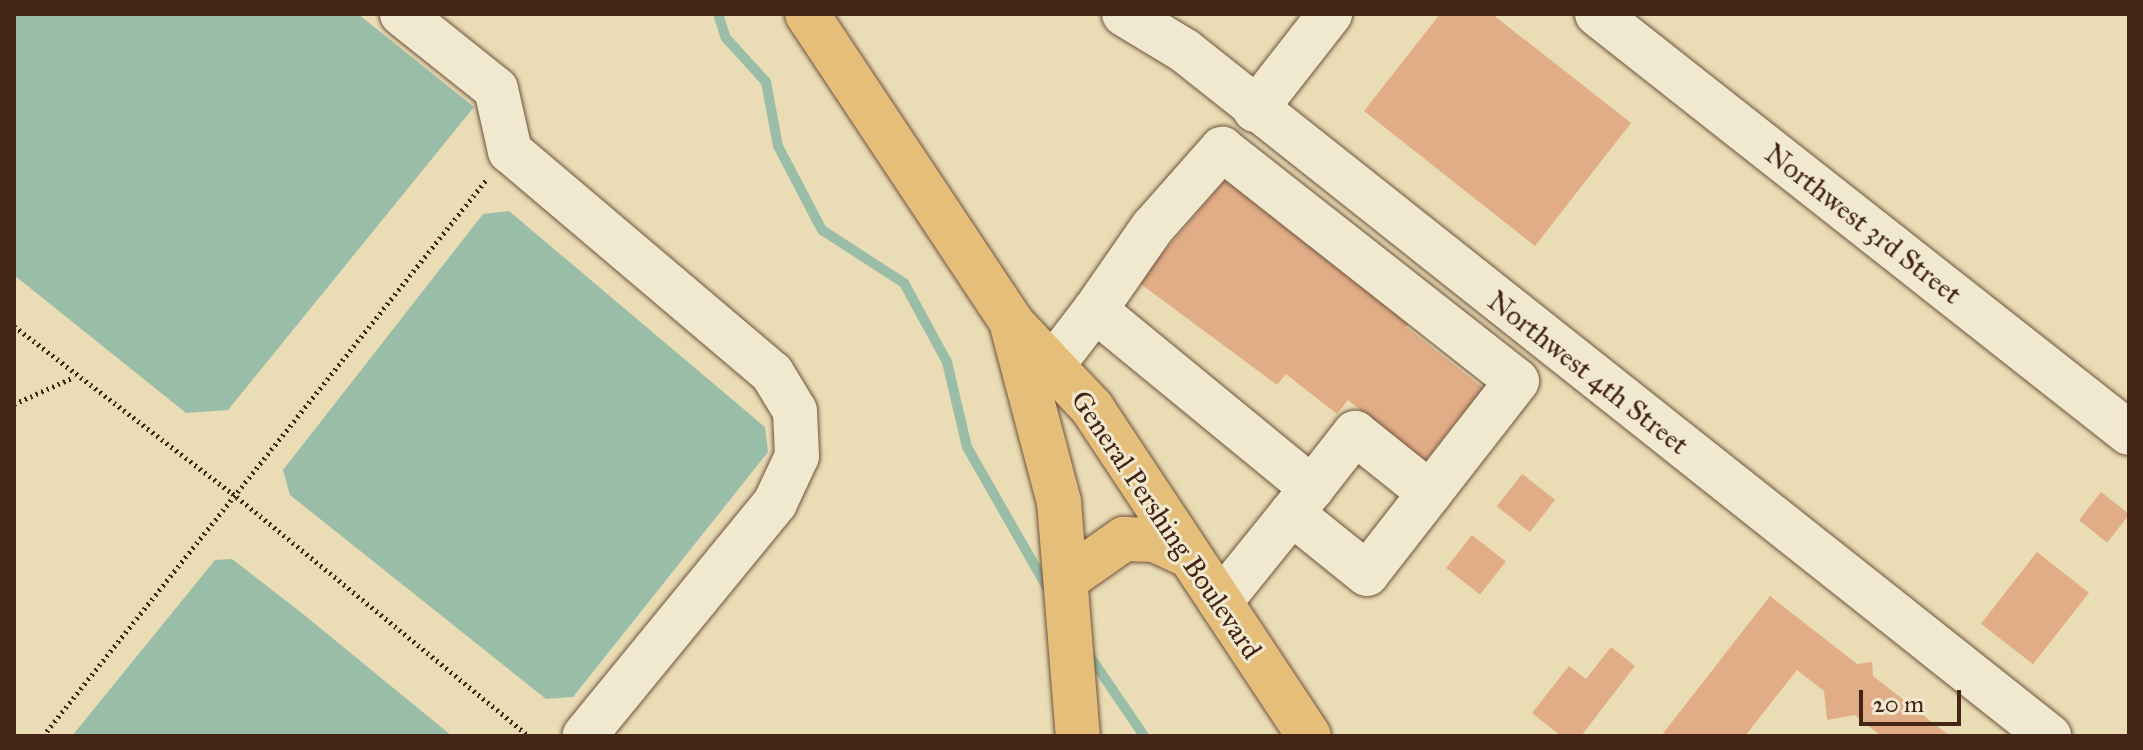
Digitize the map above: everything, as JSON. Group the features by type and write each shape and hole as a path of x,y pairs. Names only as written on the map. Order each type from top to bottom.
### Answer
{"main road":[{"name":"General Pershing Boulevard","path":"807,14 1012,323 1092,408 1309,736"},
{"name":"General Pershing Boulevard","path":"1012,323 1059,502 1078,736"},
{"path":"1067,579 1124,539 1155,540 1189,556"}],"street":[{"path":"402,14 496,89 510,151 772,373 795,411 797,456 775,503 584,736"},
{"name":"Northwest 4th Street","path":"1124,14 1185,51 1255,110 2049,736"},
{"path":"1255,110 1330,14"},
{"name":"Northwest 3rd Street","path":"1597,14 2129,433"},
{"path":"1052,366 1152,228 1222,149 1517,381 1367,574 1301,500 1095,310"},
{"path":"1220,602 1355,433 1430,493"}],"path":[{"path":"43,736 232,493 510,151"},
{"path":"14,326 74,377 232,493 529,736"},
{"path":"14,404 74,377"}],"shaded area":[{"path":"14,14 358,14 474,107 228,410 186,413 14,275"},
{"path":"509,211 765,427 768,452 573,697 546,699 290,495 283,470 483,214"},
{"path":"232,559 452,736 72,736 215,560"}],"building":[{"path":"1440,14 1492,14 1631,123 1535,246 1364,111"},
{"path":"1234,170 1416,314 1406,327 1483,388 1425,461 1348,400 1337,414 1286,374 1277,385 1138,282"},
{"path":"1522,474 1555,500 1530,532 1497,506"},
{"path":"2101,492 2129,514 2107,543 2079,520"},
{"path":"1472,535 1506,561 1480,595 1446,568"},
{"path":"2037,552 2089,593 2033,664 1981,624"},
{"path":"1770,596 1857,664 1872,662 1873,676 1950,736 1881,736 1855,715 1827,720 1824,691 1797,670 1745,736 1661,736"},
{"path":"1611,647 1635,666 1581,736 1561,736 1532,713 1569,666 1586,679"}],"waterway":[{"path":"718,14 726,38 766,82 778,146 822,230 904,283 947,362 967,447 1051,594"},
{"path":"1089,655 1144,736"}]}
